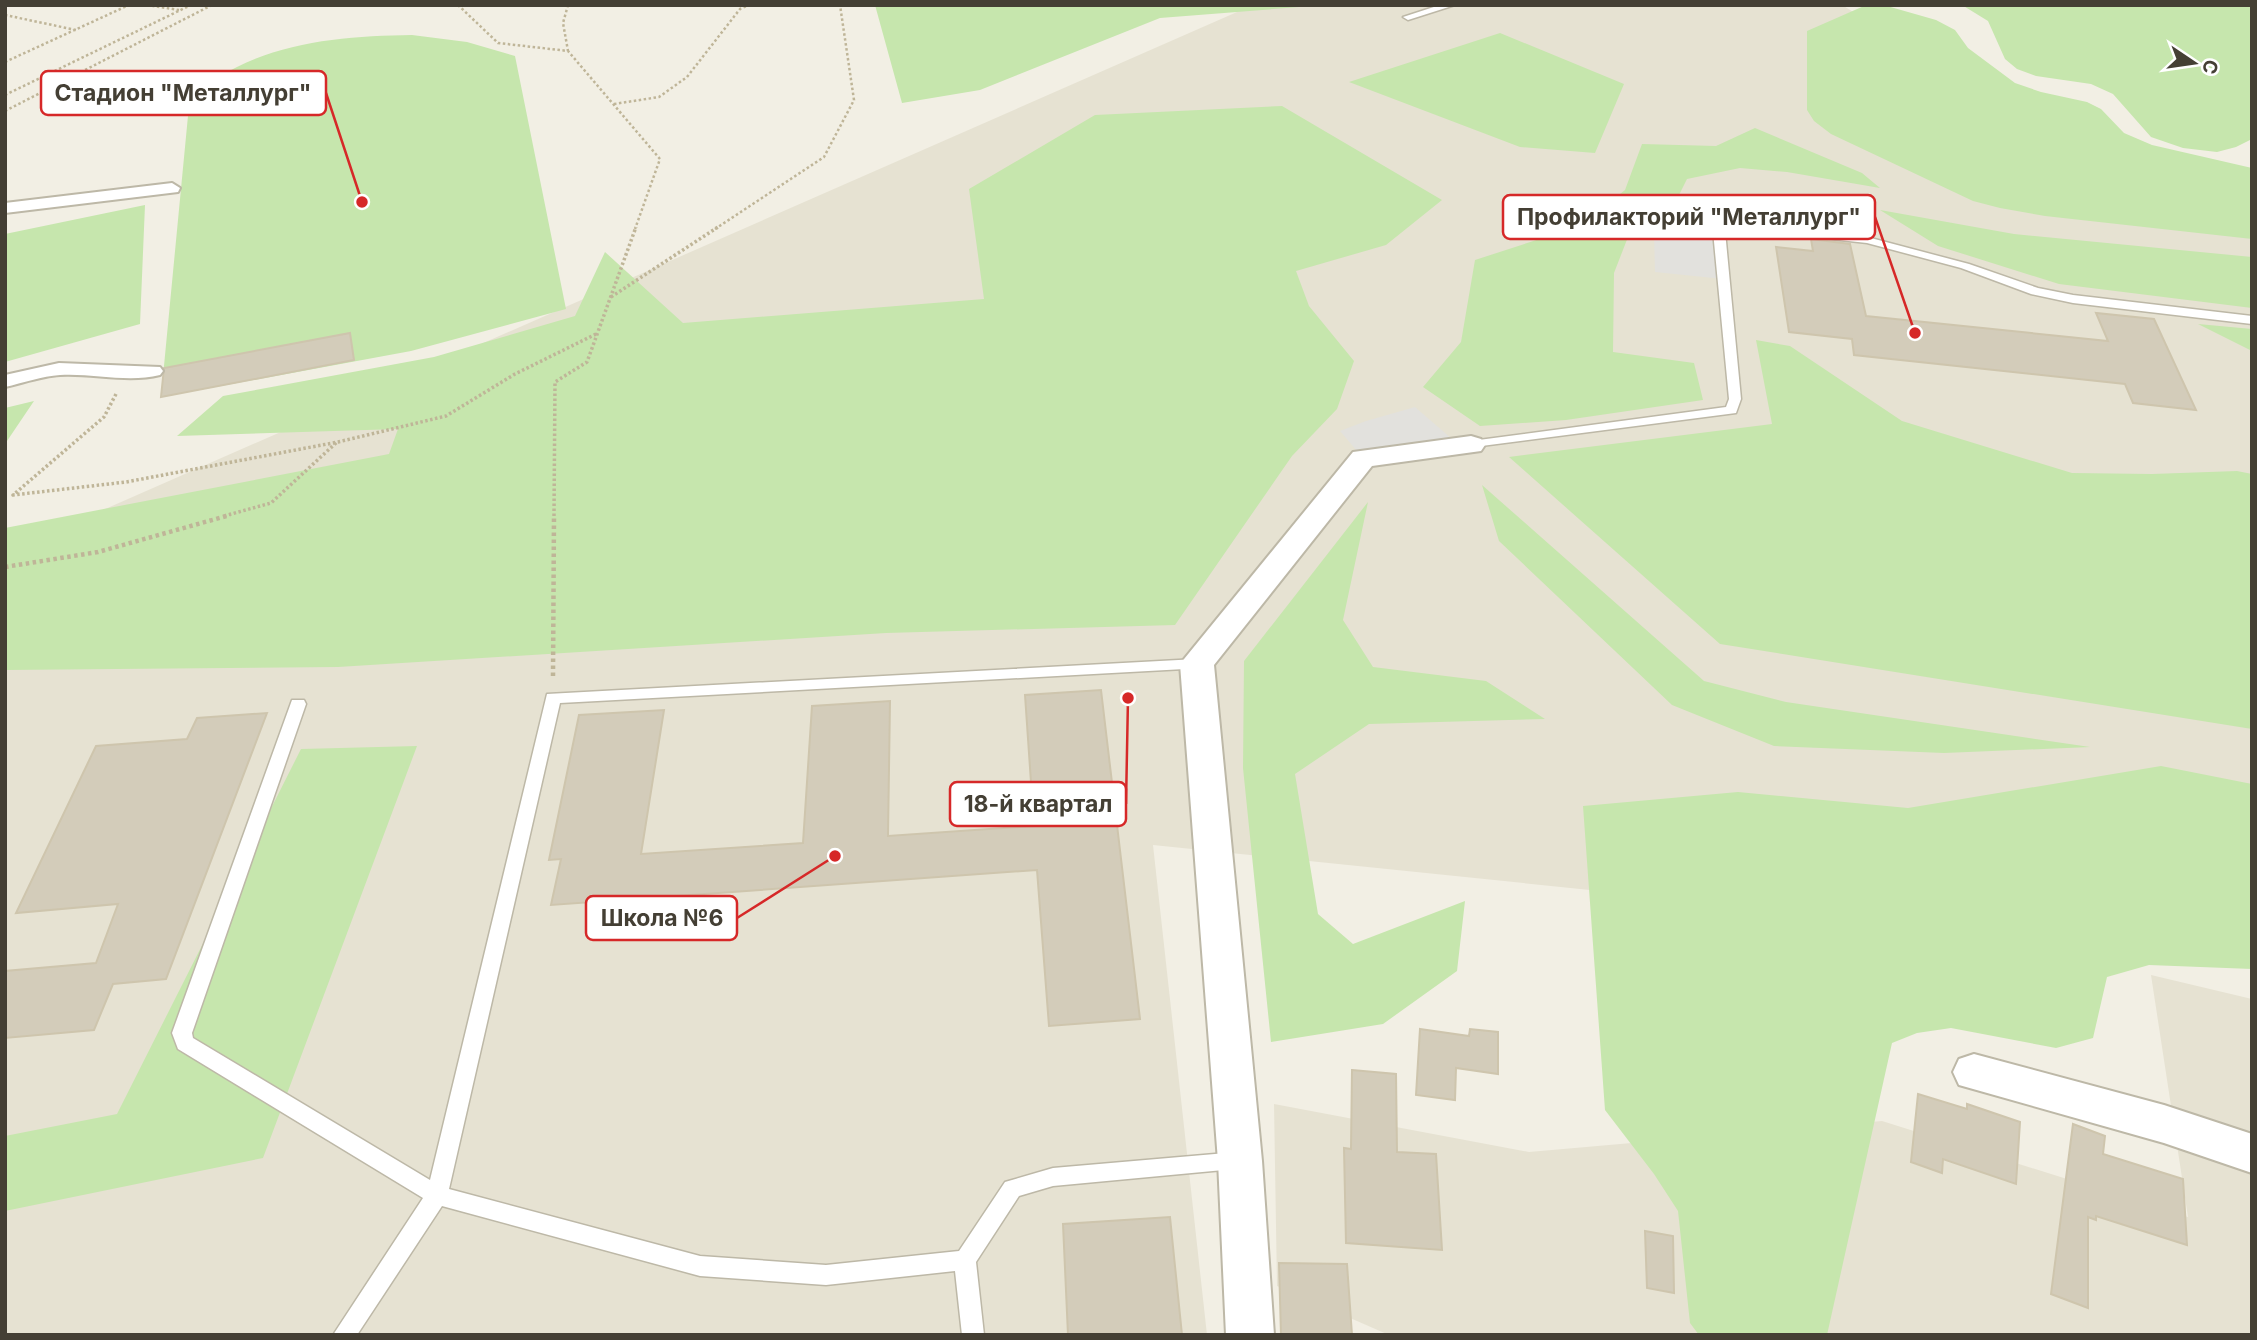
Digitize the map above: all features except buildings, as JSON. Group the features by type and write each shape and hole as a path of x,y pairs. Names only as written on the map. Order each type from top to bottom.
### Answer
{"street":[{"path":"5,208 172,188"},
{"path":"5,382 59,369 153,371"},
{"path":"1250,1335 1240,1161 1197,664 1363,458 1471,445"},
{"path":"1974,1072 2175,1127 2252,1154"}],"lane":[{"path":"1408,17 1451,5"},
{"path":"1471,445 1731,410 1735,399 1719,231 1721,227 1731,225 1867,240 1965,266 2035,291 2073,299 2252,320"},
{"path":"344,1335 437,1195 553,698 1197,664"},
{"path":"298,704 182,1033 185,1043 437,1195 700,1266 826,1275 965,1260"},
{"path":"973,1335 965,1260 1012,1189 1053,1177 1240,1161"}],"path":[{"path":"5,62 129,5"},
{"path":"147,5 179,11"},
{"path":"5,95 191,5"},
{"path":"5,111 212,5"},
{"path":"458,5 498,43 568,51"},
{"path":"553,698 555,382 587,362 660,159 568,51 563,23 568,5"},
{"path":"613,104 659,97 687,76 740,9 748,5"},
{"path":"611,297 824,157 854,100 841,5"},
{"path":"5,15 76,30"},
{"path":"5,496 126,482 338,442 446,416 515,374 597,334"},
{"path":"13,495 104,416 127,372"},
{"path":"5,566 99,552 271,503 338,442"}],"shaded area":[{"path":"1253,5 1842,5 2097,163 2252,200 2252,958 1153,845 1207,1335 5,1335 5,553"},
{"path":"1654,232 1719,239 1723,279 1655,272"},
{"path":"1415,407 1460,446 1363,458 1340,431 1366,421"},
{"path":"2151,975 2252,999 2252,1335 1389,1335 1277,1286 1274,1104 1529,1152 1882,1121 2188,1217"}],"green space":[{"path":"875,5 1325,5 1160,18 980,90 902,103"},
{"path":"1962,5 2252,5 2252,139 2217,152 2183,148 2151,137 2113,94 2091,84 2036,76 2017,69 2005,59 1988,21"},
{"path":"1864,6 1887,6 1936,20 1955,30 1968,48 2015,83 2087,102 2101,109 2124,133 2152,145 2252,168 2252,239 2045,216 2000,208 1973,201 1831,134 1814,121 1807,110 1807,31"},
{"path":"1500,33 1624,84 1595,153 1520,147 1349,82"},
{"path":"412,35 467,42 515,56 566,309 411,351 161,397 190,95 231,70 258,58 301,45 345,38"},
{"path":"1282,106 1442,200 1386,245 1296,271 1309,306 1354,361 1337,409 1292,456 1175,625 886,633 338,667 5,670 5,528 389,454 398,429 177,436 223,396 434,357 575,316 605,252 683,323 984,299 969,189 1095,115"},
{"path":"1755,128 1862,173 1880,188 1787,172 1740,168 1687,179 1669,215 1638,225 1600,210 1625,190 1642,144 1716,146"},
{"path":"145,205 140,324 5,362 5,234"},
{"path":"1880,210 2014,234 2252,257 2252,308 2059,284 1938,246"},
{"path":"1586,224 1628,237 1614,273 1613,352 1694,363 1703,400 1566,420 1480,426 1423,387 1461,342 1475,260"},
{"path":"2198,324 2252,329 2252,351"},
{"path":"1756,340 1790,346 1902,421 2072,473 2237,471 2252,474 2252,729 1720,644 1509,457 1772,424"},
{"path":"34,401 5,444 5,408"},
{"path":"1482,485 1704,681 1786,702 2090,747 1944,753 1774,746 1672,705 1499,541"},
{"path":"1368,502 1343,620 1373,667 1486,681 1545,719 1369,724 1295,774 1318,914 1353,944 1465,901 1457,971 1383,1024 1271,1042 1243,768 1244,661"},
{"path":"417,746 263,1158 5,1211 5,1136 117,1114 301,749"},
{"path":"2161,766 2252,784 2252,969 2149,965 2107,977 2093,1038 2056,1048 1951,1028 1917,1033 1892,1043 1827,1335 1699,1335 1690,1323 1678,1211 1654,1174 1605,1110 1583,806 1738,792 1908,808"}],"place":[{"name":"Стадион \"Металлург\"","path":"362,202"},
{"name":"Профилакторий \"Металлург\"","path":"1915,333"},
{"name":"18-й квартал","path":"1128,698"},
{"name":"Школа №6","path":"835,856"}]}
